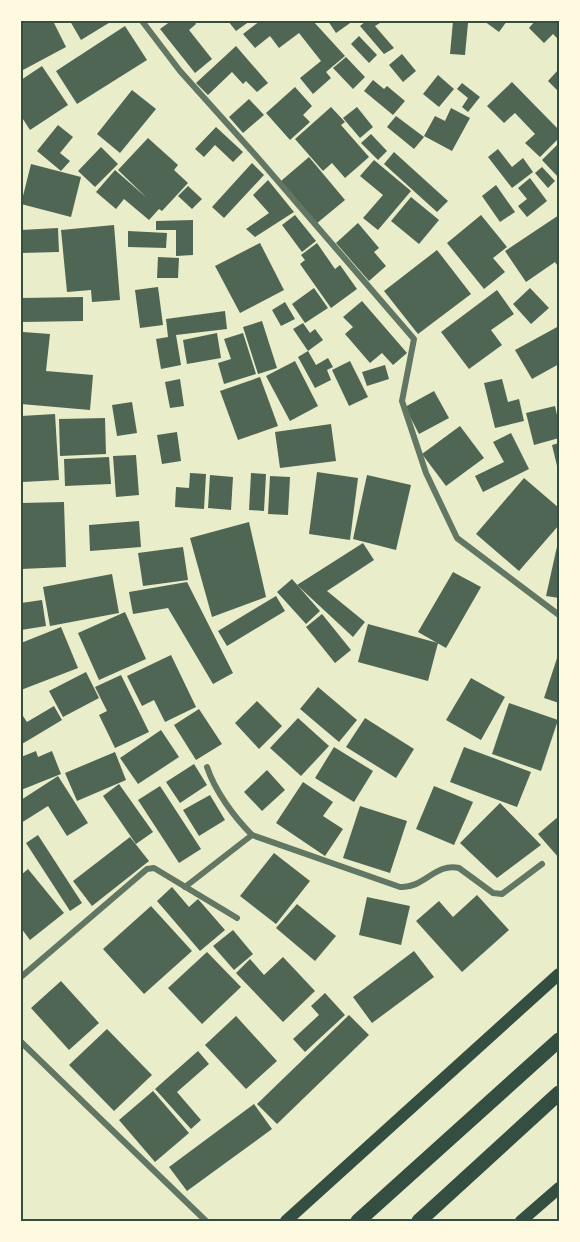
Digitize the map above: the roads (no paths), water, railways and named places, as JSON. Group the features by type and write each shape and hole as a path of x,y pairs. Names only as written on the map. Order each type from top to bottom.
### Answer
{"main road":[{"path":"286,1221 559,974"},
{"path":"358,1221 559,1040"},
{"path":"419,1221 559,1093"},
{"path":"521,1221 559,1188"}],"street":[{"path":"142,21 180,71 414,339 402,401 426,473 456,538 559,615"},
{"path":"207,767 211,779 242,825 252,835 400,887 408,888 445,866 453,866 493,893 502,894 542,864"},
{"path":"185,887 252,835"},
{"path":"21,977 147,869 154,868 237,918"},
{"path":"21,1042 206,1221"}]}
